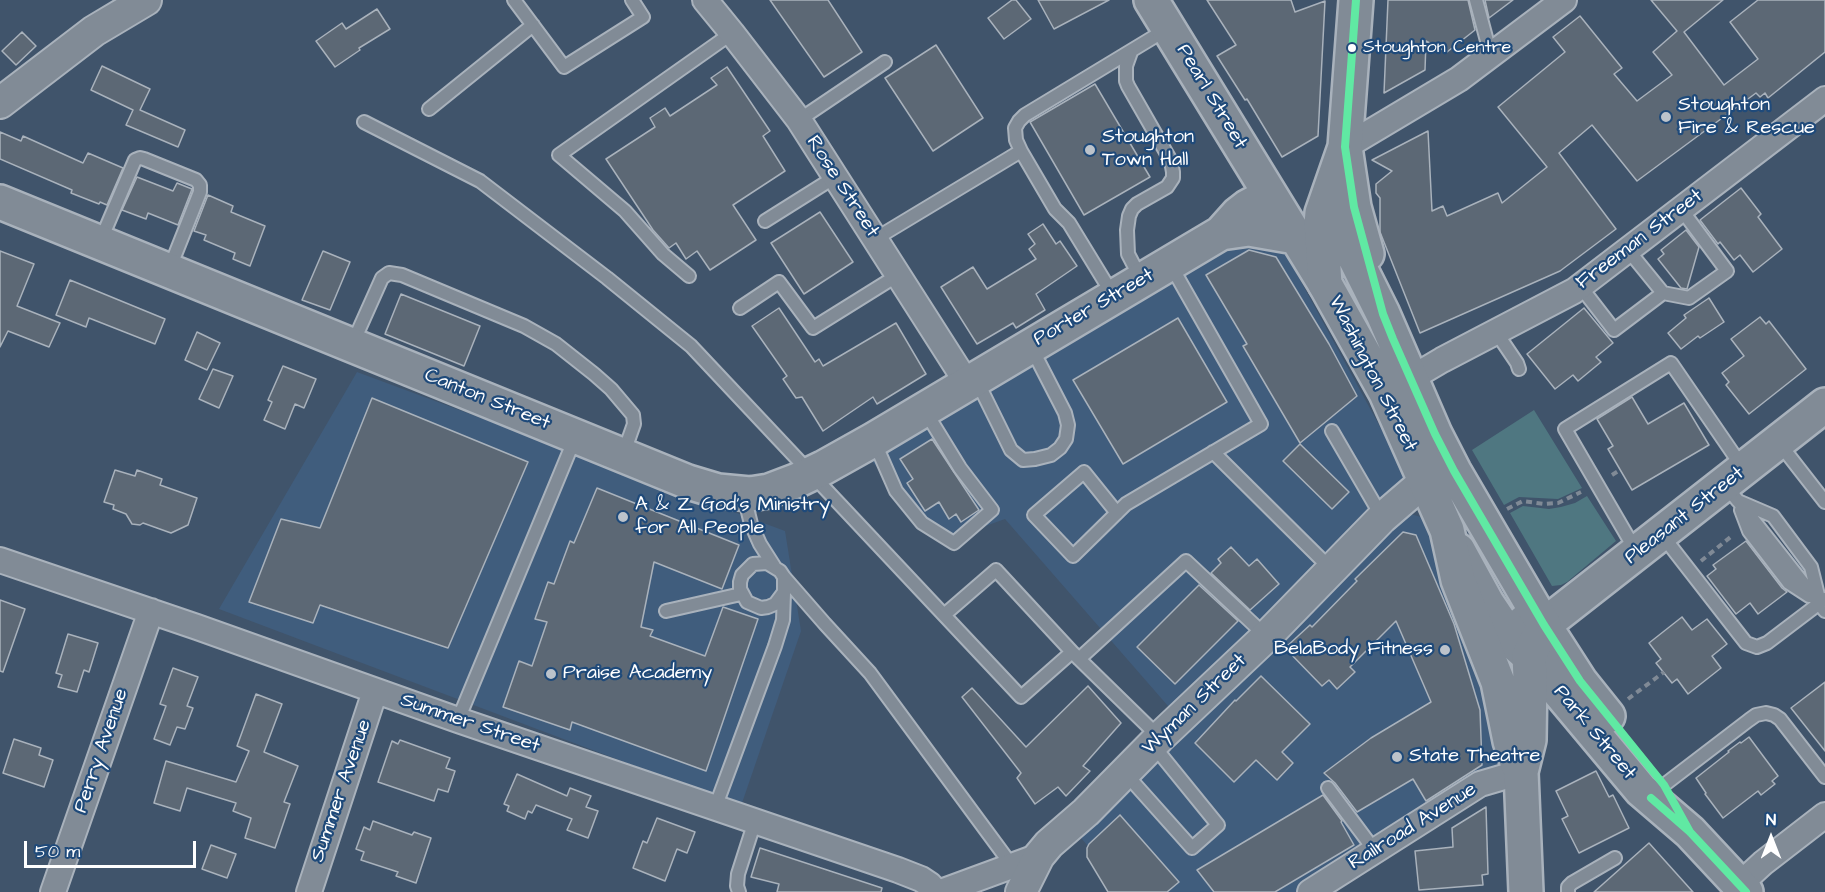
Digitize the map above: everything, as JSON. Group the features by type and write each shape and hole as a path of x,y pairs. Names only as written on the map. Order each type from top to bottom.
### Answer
{"main road":[{"name":"Pearl Street","path":"1151,0 1325,284"},
{"name":"Washington Street","path":"1356,0 1345,147 1354,207 1383,314 1399,386 1425,481 1447,530 1487,603 1514,643 1529,656"},
{"name":"Washington Street","path":"1345,147 1322,213 1325,284 1435,434 1454,471 1544,625 1580,681"},
{"path":"1269,195 1288,198 1322,213"},
{"name":"Porter Street","path":"972,381 1221,233 1238,214 1269,195"},
{"name":"Canton Street","path":"0,202 623,455 705,487 743,494 770,491 811,474 972,381"},
{"name":"Washington Street","path":"1322,213 1338,227 1353,252 1383,314"},
{"name":"Porter Street","path":"1221,233 1249,229 1295,237"},
{"name":"Pleasant Street","path":"1544,625 1649,544 1736,485 1778,442 1825,405"},
{"name":"Washington Street","path":"1447,530 1458,580 1498,682 1510,741 1521,772"},
{"name":"Washington Street","path":"1468,567 1506,613 1523,622 1544,625"},
{"name":"Washington Street","path":"1526,892 1521,772 1529,740 1529,656 1544,625"},
{"name":"Park Street","path":"1529,656 1641,790 1690,832 1742,888"},
{"name":"Park Street","path":"1580,681 1664,785 1690,832"}],"street":[{"name":"Rose Street","path":"705,0 799,120 898,275 972,381"},
{"path":"1345,147 1424,102 1491,56 1564,0"},
{"path":"0,104 94,31 137,2"},
{"name":"Freeman Street","path":"1443,360 1580,286 1825,99"},
{"name":"Washington Street","path":"1399,386 1443,360"},
{"name":"Wyman Street","path":"939,892 1024,872 1049,844 1086,812 1383,518 1425,481"},
{"name":"Summer Street","path":"0,560 458,720 910,874 939,892"},
{"name":"Perry Avenue","path":"53,892 151,611"},
{"name":"Summer Avenue","path":"309,892 375,691"},
{"name":"Railroad Avenue","path":"1310,892 1480,784 1521,772"},
{"path":"1742,888 1763,863 1825,815"}],"lane":[{"path":"514,0 564,67 644,17 632,0"},
{"path":"1476,0 1491,56"},
{"path":"429,109 533,25"},
{"path":"1114,297 1072,227 1054,209 1021,152 1016,140 1015,128 1025,115 1168,28"},
{"path":"689,276 663,254 626,211 559,155 732,33"},
{"path":"1131,52 1126,66 1126,81 1171,161 1173,172 1173,178 1167,187 1137,204 1129,216 1126,230 1128,254 1142,281"},
{"path":"799,120 885,62"},
{"path":"364,122 480,181 607,278 691,346 1021,697 1076,656 1186,561 1266,636"},
{"path":"875,239 1021,152"},
{"path":"100,243 135,159 140,158 185,176 198,182 200,189 169,271"},
{"path":"765,221 835,177"},
{"path":"1628,250 1663,293 1689,298 1727,271 1681,209"},
{"path":"1117,513 1084,472 1034,515 1073,555 1117,513 1126,504 1261,424 1170,264"},
{"path":"352,346 382,278 389,273 402,275 524,326 556,344 594,374 612,389 633,415 634,423 623,455"},
{"path":"740,308 779,282 813,328 898,275"},
{"path":"1580,286 1614,330 1663,293"},
{"path":"1496,332 1519,369"},
{"path":"972,381 1011,450 1023,460 1051,455 1066,439 1068,425 1065,413 1030,346"},
{"path":"1671,363 1736,485 1823,605 1767,643 1757,647 1746,643 1690,570 1649,544 1596,484 1565,429 1671,363"},
{"path":"873,440 896,491 922,523 954,543 992,510 960,468 924,409"},
{"path":"1332,431 1383,518"},
{"path":"458,720 576,436"},
{"path":"1778,442 1825,501"},
{"path":"1213,452 1332,570"},
{"path":"1736,485 1773,516 1811,567 1823,605"},
{"path":"743,494 755,534 774,566 870,673 1024,872"},
{"path":"774,566 760,562 747,568 740,582 741,594 747,602 761,608 775,604 784,592"},
{"path":"944,615 996,570 1156,741 1218,825 1192,848 1125,773"},
{"path":"715,808 776,646 783,620 784,577"},
{"path":"666,611 741,594"},
{"path":"1664,785 1756,715 1766,713 1780,719 1825,777"},
{"path":"1329,788 1375,851"},
{"path":"739,892 738,874 755,821"},
{"path":"1568,892 1568,887 1572,883 1615,858"}],"path":[{"path":"1504,511 1523,501 1544,504 1558,502 1596,484"},
{"path":"1690,570 1738,531"},
{"path":"1628,699 1664,672"}],"shaded area":[{"path":"1234,240 1282,247 1409,480 1175,714 1005,519 941,542 869,458"},
{"path":"357,372 785,531 801,631 741,806 219,609"},
{"path":"1407,513 1428,519 1495,720 1500,765 1299,892 1126,892 1077,833"}],"green space":[{"path":"1534,410 1582,488 1558,499 1519,497 1504,505 1472,450"},
{"path":"1587,496 1616,541 1567,582 1552,586 1510,513 1523,506 1549,509 1561,507"}],"building":[{"path":"770,0 828,0 862,52 824,77"},
{"path":"1012,0 1016,0 1031,19 1004,39 988,18"},
{"path":"1038,0 1109,0 1054,29"},
{"path":"1207,0 1291,0 1295,12 1325,1 1318,136 1282,157 1247,99 1245,100 1217,56 1236,45"},
{"path":"1388,0 1468,0 1475,30 1447,52 1426,41 1425,70 1384,93"},
{"path":"1485,0 1513,0 1489,18"},
{"path":"1651,0 1723,0 1684,32 1724,85 1758,59 1730,22 1758,0 1825,0 1825,52 1768,98 1765,93 1760,97 1756,93 1637,181 1592,125 1559,153 1616,229 1560,271 1420,333 1380,232 1380,198 1376,193 1376,184 1392,171 1372,160 1428,131 1432,211 1443,206 1447,216 1498,193 1502,203 1547,167 1498,107 1565,52 1553,37 1580,16 1622,68 1614,74 1637,101 1672,75 1653,52 1677,31"},
{"path":"377,9 390,29 359,48 360,50 335,67 316,41 342,23 346,29"},
{"path":"22,32 36,46 16,65 2,51"},
{"path":"936,45 983,118 933,151 885,78"},
{"path":"102,66 150,89 140,110 185,130 178,147 126,125 133,110 91,90"},
{"path":"727,67 770,131 763,136 785,171 733,205 756,240 710,270 697,251 686,259 676,243 669,248 653,230 606,159 655,127 650,118 665,108 670,116 717,85 711,78"},
{"name":"Stoughton Town Hall","path":"1095,84 1150,177 1084,215 1030,122"},
{"path":"0,132 21,141 23,136 83,163 88,153 123,168 107,205 71,193 72,190 0,159"},
{"path":"137,177 173,191 177,183 192,189 178,225 148,213 146,219 122,210"},
{"path":"1741,188 1761,214 1758,217 1782,249 1753,272 1740,255 1734,260 1720,242 1718,244 1700,220"},
{"path":"208,195 233,206 231,212 265,226 250,266 233,259 235,253 204,240 206,235 194,231"},
{"path":"820,212 853,262 804,294 771,243"},
{"path":"1043,224 1056,244 1060,241 1077,266 1036,294 1045,310 1016,328 1013,323 977,344 941,287 973,267 987,289 1036,259 1029,249 1035,244 1028,234"},
{"path":"1686,230 1699,247 1687,289 1681,288 1658,259 1664,254 1661,250"},
{"path":"1249,250 1276,257 1329,344 1357,396 1300,443 1243,346 1247,344 1206,275"},
{"path":"0,251 34,264 17,306 60,323 49,347 8,331 0,347"},
{"path":"323,251 350,262 330,310 302,300"},
{"path":"70,280 165,319 155,344 89,318 86,327 56,315"},
{"path":"401,294 480,326 464,366 385,334"},
{"path":"1709,298 1724,322 1700,338 1698,336 1681,349 1668,333 1686,318 1684,315"},
{"path":"779,308 815,362 819,359 823,366 896,323 926,374 877,404 873,397 823,431 802,397 796,398 783,379 787,376 752,326"},
{"path":"1584,308 1613,343 1596,357 1601,362 1578,381 1573,375 1555,389 1527,354"},
{"path":"1760,317 1766,324 1769,321 1806,369 1749,414 1726,385 1729,382 1722,373 1744,356 1731,339"},
{"path":"1178,318 1227,402 1123,464 1073,380"},
{"path":"197,332 220,343 207,370 185,360"},
{"path":"283,366 316,379 304,408 295,404 285,429 264,420 272,402 268,400"},
{"path":"213,369 233,376 219,408 199,399"},
{"path":"1632,397 1648,424 1684,403 1709,445 1632,490 1608,449 1613,446 1597,419"},
{"path":"372,398 528,462 448,648 320,605 313,623 249,602 281,519 320,528"},
{"path":"932,439 979,510 961,522 956,514 949,519 939,502 925,511 907,483 913,479 900,459"},
{"path":"1300,444 1349,492 1332,509 1283,461"},
{"path":"115,470 135,476 137,470 162,479 160,485 197,498 188,525 171,533 143,523 132,524 126,514 113,509 114,505 104,502"},
{"path":"597,488 739,545 722,589 654,562 641,627 653,630 650,636 705,656 723,607 758,619 706,771 572,722 570,730 503,707 519,661 532,666 547,622 535,619 548,582 554,584 570,541 574,543"},
{"path":"1403,532 1416,535 1454,624 1480,710 1482,765 1426,801 1413,779 1357,812 1335,783 1324,773 1371,738 1431,702 1396,621 1350,667 1355,672 1337,689 1329,680 1322,686 1285,648 1310,625 1312,627 1357,581 1355,579"},
{"path":"1746,541 1787,592 1758,614 1750,603 1736,614 1707,576 1716,569 1713,565"},
{"path":"1231,547 1249,566 1257,559 1279,584 1250,610 1211,573 1221,563 1218,559"},
{"path":"1199,585 1238,621 1175,684 1137,647"},
{"path":"0,600 25,609 3,672 0,671"},
{"path":"1682,617 1692,630 1707,619 1727,644 1712,656 1721,668 1688,694 1677,679 1672,683 1656,663 1661,659 1649,643"},
{"path":"68,634 98,643 89,672 84,670 77,692 58,687 62,675 56,673"},
{"path":"173,668 198,677 187,706 193,708 185,729 177,727 170,745 154,739 166,706 160,704"},
{"path":"1261,676 1310,724 1282,752 1293,763 1277,780 1256,760 1234,782 1195,743"},
{"path":"1825,682 1825,751 1791,708"},
{"path":"1088,686 1121,723 1083,766 1090,771 1066,796 1058,787 1035,804 1017,778 1021,773 962,697 972,688 1026,747"},
{"path":"256,694 282,704 264,752 298,766 284,802 290,804 275,848 245,838 251,818 233,811 236,803 187,788 180,811 154,803 166,761 236,782 249,751 237,746"},
{"path":"1749,737 1778,776 1772,781 1775,784 1761,795 1758,791 1723,818 1696,778"},
{"path":"14,739 41,748 39,755 53,760 44,787 3,773"},
{"path":"400,740 450,758 446,768 455,771 448,792 438,789 434,801 378,782 392,741 398,744"},
{"path":"1596,771 1609,797 1613,795 1629,828 1579,853 1562,819 1568,816 1556,791"},
{"path":"517,774 567,796 570,788 591,796 586,807 598,811 588,838 567,830 572,819 536,805 532,813 528,811 525,819 507,811 509,806 504,804"},
{"path":"1323,795 1342,821 1354,845 1275,892 1214,892 1197,870"},
{"path":"1486,807 1488,874 1482,875 1483,885 1419,890 1415,851 1453,847 1452,828"},
{"path":"1120,815 1179,882 1167,892 1108,892 1087,857 1087,848"},
{"path":"657,818 695,832 687,853 677,849 665,881 633,868 643,841 647,843"},
{"path":"373,821 412,835 414,832 431,838 416,883 396,876 398,872 361,860 364,852 356,849 364,827 370,830"},
{"path":"1649,843 1693,892 1594,892"},
{"path":"211,845 236,854 227,878 202,869"},
{"path":"760,848 882,888 881,892 777,892 779,884 751,877"}],"transit line":[{"path":"1356,0 1345,147 1354,207 1383,314 1393,339 1454,471 1544,625 1580,681 1664,785 1690,832"},
{"path":"1651,798 1690,832 1746,892"}],"place":[{"name":"Stoughton Centre","path":"1352,48"},
{"name":"Stoughton Fire & Rescue","path":"1666,117"},
{"name":"Stoughton Town Hall","path":"1090,150"},
{"name":"A & Z God's Ministry for All People","path":"623,517"},
{"name":"BelaBody Fitness","path":"1445,650"},
{"name":"Praise Academy","path":"551,674"},
{"name":"State Theatre","path":"1397,757"}]}
